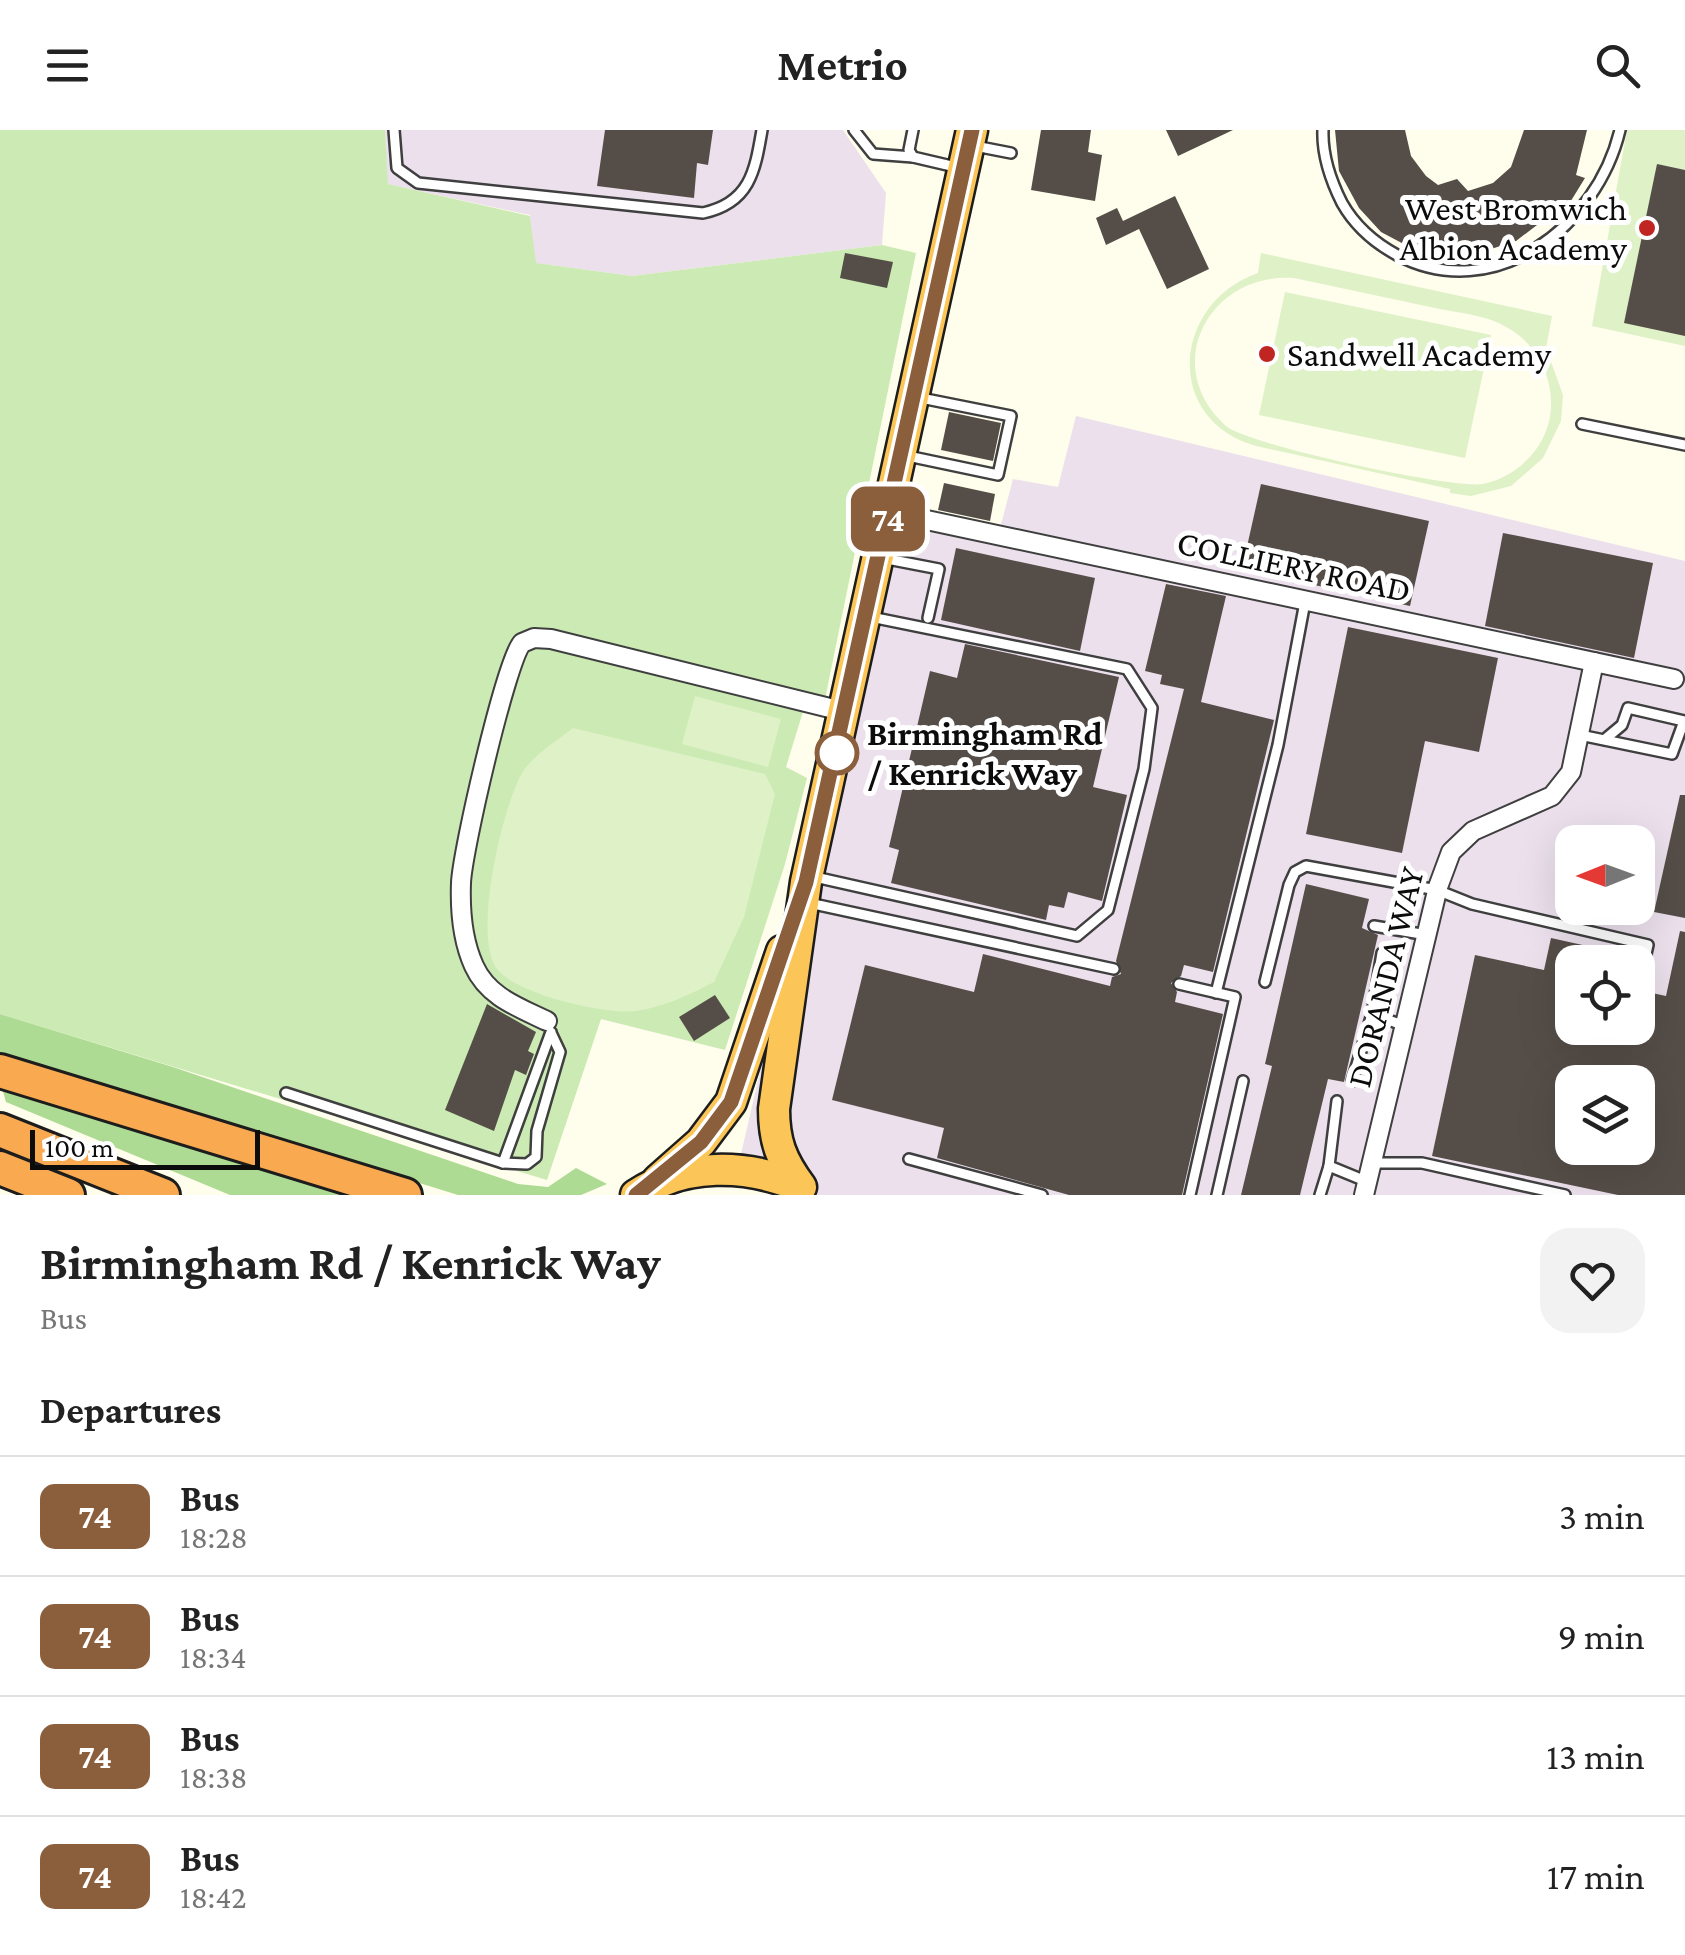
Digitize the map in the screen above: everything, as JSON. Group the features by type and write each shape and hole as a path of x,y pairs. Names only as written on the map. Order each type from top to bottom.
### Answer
{"highway":[{"path":"807,1191 782,1162 774,1137 774,1108 804,890 868,617 967,148"},
{"path":"647,1188 701,1142 731,1102 804,890"},
{"path":"0,1071 405,1195"},
{"path":"0,1130 163,1195"},
{"path":"0,1168 68,1195"},
{"path":"647,1188 740,1169 771,1174 807,1191"}],"street":[{"name":"COLLIERY ROAD","path":"890,512 1680,680"},
{"path":"549,1028 496,996 483,982 468,946 461,898 470,836 507,681 522,643 534,638 551,639 846,712"},
{"name":"DORANDA WAY","path":"1368,1180 1437,890 1451,852 1473,831 1552,796 1571,772 1594,662"}],"lane":[{"path":"394,130 397,168 418,183 703,213 726,205 746,190 753,179 762,130"},
{"path":"854,130 865,149 874,154 913,156 967,148 1011,152"},
{"path":"913,130 909,150 913,156"},
{"path":"1323,130 1336,191 1363,232 1407,260 1454,272 1500,267 1569,223 1590,202 1605,178 1620,130"},
{"path":"900,455 998,475 1010,416 913,396"},
{"path":"1582,424 1685,445"},
{"path":"879,557 939,569 928,618"},
{"path":"1216,993 1278,746 1305,602"},
{"path":"804,890 1077,936 1108,910 1144,769 1152,708 1127,669 868,617"},
{"path":"1580,735 1604,740 1672,754 1684,722 1628,708 1622,725 1604,740"},
{"path":"1264,982 1295,872 1306,866 1437,890 1472,904 1648,945"},
{"path":"804,890 1114,969"},
{"path":"1374,926 1427,935"},
{"path":"1352,1081 1372,1014 1382,953"},
{"path":"1180,984 1235,998 1190,1195"},
{"path":"1372,1014 1405,1026"},
{"path":"504,1163 549,1028"},
{"path":"286,1093 504,1163 528,1164 536,1156 536,1131 560,1052 549,1028"},
{"path":"1218,1195 1243,1081"},
{"path":"1320,1195 1329,1166 1337,1101"},
{"path":"909,1159 1042,1195"},
{"path":"1329,1166 1368,1180 1422,1163 1565,1195"}],"shaded area":[{"path":"385,130 843,130 886,193 882,245 632,276 535,263 530,215 387,184"},
{"path":"1076,416 1685,561 1685,1195 789,1195 735,1180 889,512 998,536 1013,479 1058,487"}],"green space":[{"path":"0,130 385,130 388,184 530,216 536,263 632,276 882,245 916,253 824,704 805,705 786,767 807,778 785,864 725,1050 601,1019 547,1180 0,1014"},
{"name":"West Bromwich Albion Academy","path":"1627,130 1685,130 1685,346 1592,326"},
{"path":"1261,253 1552,316 1546,348 1563,395 1561,421 1543,458 1511,486 1471,496 1256,446 1226,432 1205,412 1193,388 1190,361 1195,334 1208,309 1229,288 1258,273","holes":["1294,278 1482,317 1521,337 1541,362 1550,393 1548,425 1537,448 1501,478 1483,484 1464,484 1309,454 1226,426 1206,402 1196,377 1196,351 1203,327 1217,306 1238,290 1264,280"]},
{"path":"1285,292 1491,335 1465,458 1259,415"},
{"path":"695,696 781,719 768,767 682,744"},
{"path":"573,728 765,774 775,794 744,917 714,982 686,996 636,1011 582,1006 519,985 495,966 489,949 489,899 506,813 527,766"},
{"path":"0,1014 173,1067 518,1184 548,1187 576,1168 607,1184 581,1195 458,1195 0,1053"},
{"path":"0,1081 371,1195 230,1195 6,1102"}],"building":[{"path":"605,130 713,130 708,165 697,163 694,198 597,186"},
{"path":"1041,130 1091,130 1088,152 1102,155 1095,201 1031,190"},
{"path":"1166,130 1233,130 1178,156"},
{"path":"1335,130 1405,130 1411,156 1426,176 1438,185 1457,179 1468,191 1493,183 1511,167 1524,130 1587,130 1576,175 1585,178 1561,217 1554,212 1516,241 1488,250 1487,245 1463,247 1463,262 1430,258 1381,232 1359,208 1339,171"},
{"path":"1657,164 1685,170 1685,336 1624,323"},
{"path":"1175,196 1209,269 1167,289 1139,229 1106,245 1096,218 1117,208 1123,221"},
{"path":"845,253 893,262 887,288 840,278"},
{"path":"949,412 1001,423 993,461 941,450"},
{"path":"944,483 995,494 990,521 938,510"},
{"path":"1261,484 1429,521 1410,606 1242,569"},
{"path":"1503,533 1653,563 1634,658 1485,626"},
{"path":"956,548 1095,578 1080,651 941,620"},
{"path":"1166,584 1226,596 1201,702 1274,720 1213,972 1184,965 1181,976 1171,983 1177,992 1175,1002 1223,1014 1182,1195 1069,1195 937,1158 944,1128 832,1100 865,965 974,992 983,954 1110,986 1112,977 1121,974 1116,961 1184,689 1160,684 1162,675 1145,671"},
{"path":"1348,627 1498,658 1479,752 1425,741 1402,853 1306,834"},
{"path":"965,644 1119,677 1093,787 1127,795 1102,901 1068,892 1064,908 1049,905 1046,920 891,883 899,850 889,847 930,671 957,678"},
{"path":"1680,795 1685,795 1685,918 1655,912"},
{"path":"1306,884 1369,899 1362,928 1378,935 1344,1082 1328,1079 1300,1195 1241,1195 1272,1066 1265,1064"},
{"path":"1680,931 1685,932 1685,1195 1618,1195 1432,1156 1475,955 1544,970 1551,938 1583,945 1555,945 1555,1045 1655,1045 1655,994 1666,996"},
{"path":"715,995 730,1018 694,1041 679,1017"},
{"path":"487,1004 536,1032 528,1051 534,1054 526,1075 515,1070 494,1131 445,1110"}],"bus line":[{"name":"74","path":"636,1195 701,1142 731,1102 806,882 868,617 972,130"}],"place":[{"name":"West Bromwich Albion Academy","path":"1647,228"},
{"name":"Sandwell Academy","path":"1267,354"},
{"name":"Birmingham Rd / Kenrick Way","path":"837,753"}]}
